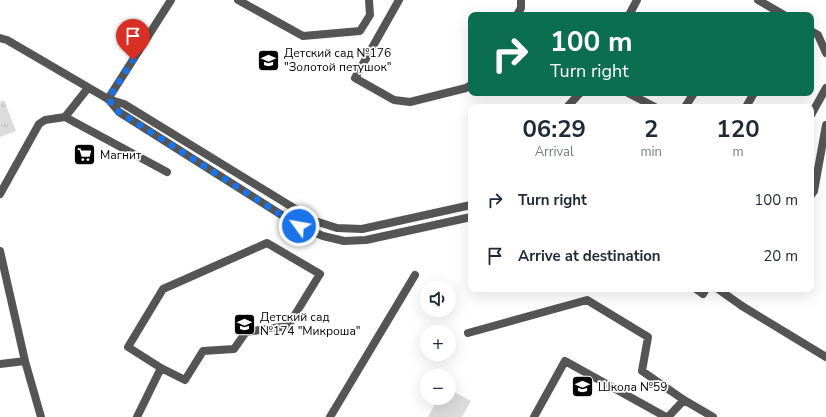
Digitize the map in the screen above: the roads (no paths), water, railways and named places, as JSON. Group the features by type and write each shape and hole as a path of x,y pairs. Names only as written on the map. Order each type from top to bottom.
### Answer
{"street":[{"path":"108,99 171,0"},
{"path":"238,0 303,36 360,31 370,15 369,0"},
{"path":"399,0 355,78 394,100 410,102 468,87"},
{"path":"519,12 522,0"},
{"path":"631,12 637,0"},
{"path":"758,0 779,12"},
{"path":"818,32 826,53"},
{"path":"0,38 8,40 108,99 124,104 315,221 337,228 362,229 468,207"},
{"path":"65,117 88,88"},
{"path":"814,110 826,88"},
{"path":"570,104 577,96"},
{"path":"634,96 649,104"},
{"path":"108,99 119,112 299,226 323,236 344,241 366,240 468,218"},
{"path":"0,194 39,124 45,120 65,117 167,172"},
{"path":"814,191 826,125"},
{"path":"266,243 320,274 288,326 246,332 234,349 203,351 185,380 162,368 128,347 163,289 266,243"},
{"path":"0,251 24,361 41,417"},
{"path":"330,417 415,275"},
{"path":"722,292 742,306 826,357"},
{"path":"468,333 587,300 648,337 642,370 684,400 713,417"},
{"path":"0,364 24,361"},
{"path":"534,417 565,361 667,417 684,400"},
{"path":"137,417 162,368"}],"place":[{"name":"Детский сад №176 \"Золотой петушок\"","path":"269,60"},
{"name":"Магнит","path":"85,155"},
{"name":"Детский сад №174 \"Микроша\"","path":"245,324"},
{"name":"Школа №59","path":"583,387"}]}
